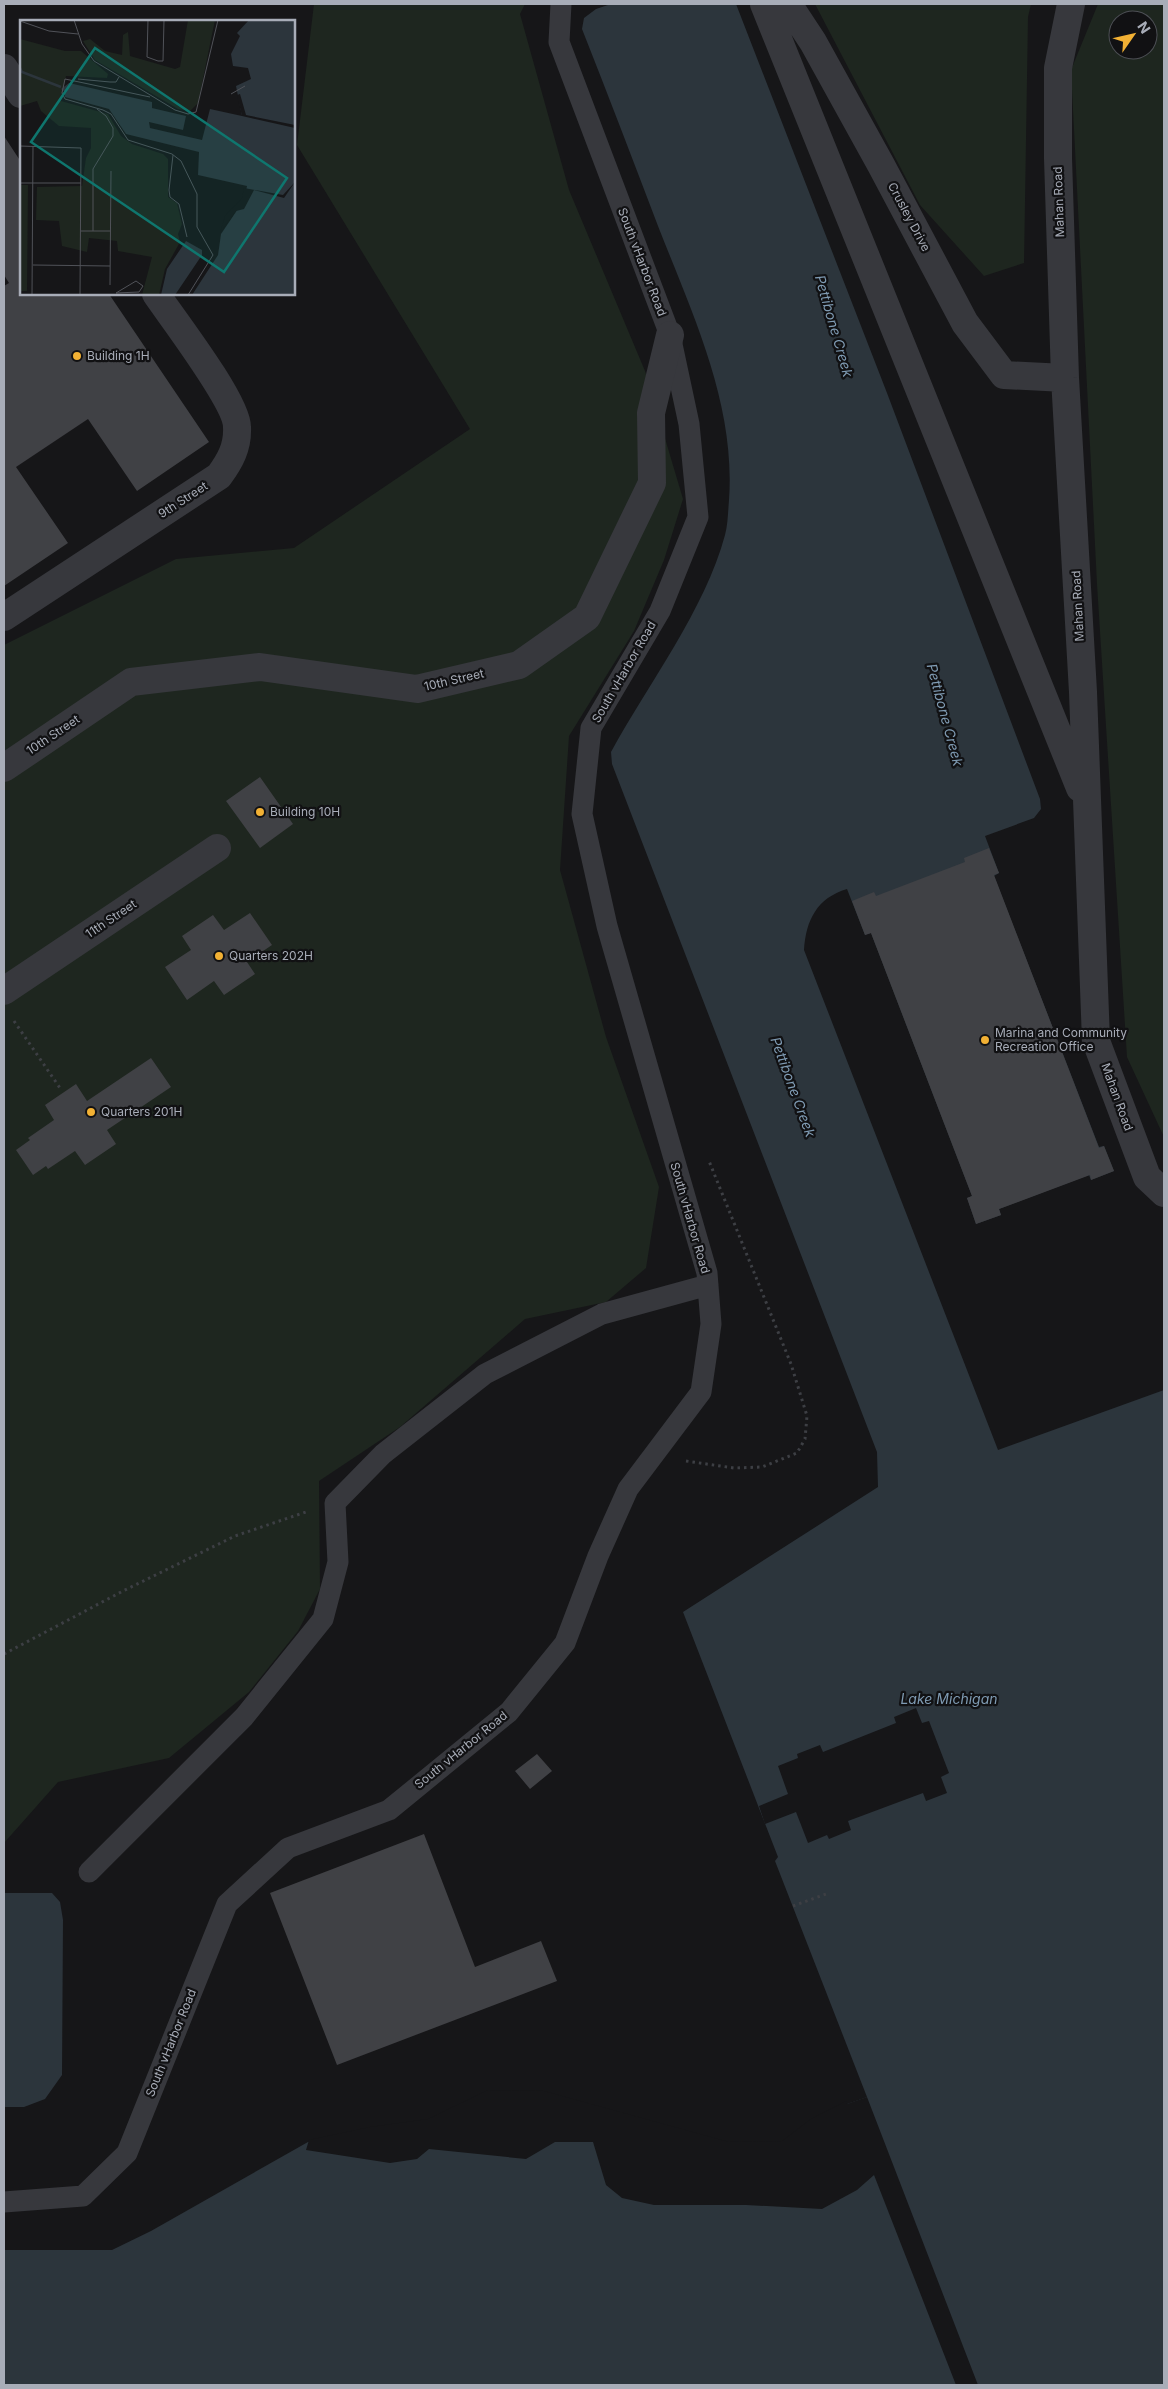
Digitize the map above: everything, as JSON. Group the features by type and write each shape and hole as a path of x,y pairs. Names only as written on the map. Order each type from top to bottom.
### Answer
{"street":[{"path":"764,4 1088,808"},
{"name":"Crusley Drive","path":"788,4 812,42 876,157 965,323 1004,375 1065,378"},
{"name":"Mahan Road","path":"1072,4 1058,68 1058,158 1065,378 1088,808 1096,1041 1147,1177 1164,1193"},
{"path":"4,68 20,92"},
{"name":"9th Street","path":"4,617 219,476 233,456 238,426 228,400 157,295"},
{"name":"10th Street","path":"4,768 131,682 260,667 417,688 519,665 587,617 652,483 651,413 670,335"},
{"name":"11th Street","path":"4,991 217,848"}],"lane":[{"name":"South vHarbor Road","path":"4,2202 82,2196 127,2153 226,1904 288,1848 389,1810 509,1712 565,1644 598,1556 628,1489 702,1392 711,1324 707,1273 607,926 582,814 591,728 660,611 698,517 689,424 670,335 559,42 561,4"},
{"path":"89,1872 244,1717 322,1619 338,1562 335,1502 383,1454 485,1374 602,1314 708,1285"}],"path":[{"path":"13,1019 60,1088"},
{"path":"4,1654 123,1591 235,1536 335,1502"},
{"path":"793,1906 826,1894"}],"shaded area":[{"path":"314,4 525,4 520,14 569,190 645,371 683,499 664,560 634,631 569,736 560,870 606,1037 659,1187 646,1268 606,1302 525,1319 400,1427 319,1481 320,1589 298,1631 249,1692 169,1758 58,1782 4,1843 4,645 176,559 294,548 470,429 297,145"},
{"path":"815,4 1031,4 1028,17 1024,263 984,276 920,205"},
{"path":"1098,4 1164,4 1164,1137 1127,1057 1097,584 1071,70"}],"water":[{"name":"Lake Michigan","path":"611,4 736,4 887,393 1040,799 1041,809 1034,818 985,836 999,873 994,876 1099,1147 1104,1146 1114,1171 1091,1180 1089,1175 999,1209 1001,1215 976,1224 967,1198 972,1196 871,933 865,935 847,889 828,898 815,912 807,929 804,950 998,1450 1164,1390 1164,2385 4,2385 4,2250 112,2250 151,2231 308,2142 370,2130 729,2144 783,2144 847,2104 867,2097 775,1861 778,1857 683,1612 878,1487 877,1452 612,764 611,752 690,619 716,563 727,526 729,464 726,429 719,394 709,360 582,29 584,18 596,9"},
{"path":"4,1893 52,1893 60,1902 63,1920 62,2075 45,2099 24,2107 4,2107"}],"pier":[{"path":"916,1708 922,1723 929,1721 949,1773 941,1777 947,1793 926,1801 923,1793 848,1821 851,1830 829,1839 827,1835 808,1843 796,1812 765,1824 759,1806 788,1794 778,1766 798,1758 797,1754 820,1745 823,1752 896,1723 894,1717"},
{"path":"488,2090 544,2091 729,2142 782,2141 811,2119 846,2101 847,2104 867,2097 978,2385 956,2385 874,2175 857,2190 822,2209 746,2205 654,2205 622,2198 606,2185 593,2142 555,2142 526,2159 429,2149 417,2159 390,2163 306,2150 309,2140 370,2127 428,2119"}],"building":[{"name":"Building 1H","path":"4,136 20,160 20,295 110,295 209,442 137,491 88,419 16,467 68,543 4,586 4,286 9,283 4,275"},
{"name":"Building 10H","path":"260,777 293,824 260,848 226,801"},
{"name":"Marina and Community Recreation Office","path":"989,848 999,873 994,875 1099,1148 1104,1146 1114,1171 1091,1180 1090,1175 999,1209 1001,1215 976,1224 967,1198 972,1196 871,933 865,935 852,901 874,892 876,896 965,862 964,858"},
{"name":"Quarters 202H","path":"250,913 272,945 247,962 255,974 224,995 214,981 187,1000 165,967 191,950 182,936 213,915 224,930"},
{"name":"Quarters 201H","path":"151,1058 171,1087 107,1130 116,1144 85,1165 75,1151 48,1169 46,1166 33,1175 16,1150 30,1140 28,1138 54,1120 45,1105 76,1084 87,1101"},
{"path":"537,1754 552,1771 530,1789 515,1771"},
{"path":"424,1834 475,1967 541,1941 557,1981 337,2065 270,1893"}],"place":[{"name":"Building 1H","path":"77,356"},
{"name":"Building 10H","path":"260,812"},
{"name":"Quarters 202H","path":"219,956"},
{"name":"Marina and Community Recreation Office","path":"985,1040"},
{"name":"Quarters 201H","path":"91,1112"}],"water label":[{"name":"Pettibone Creek","path":"834,326"},
{"name":"Pettibone Creek","path":"945,715"},
{"name":"Pettibone Creek","path":"793,1087"}]}
